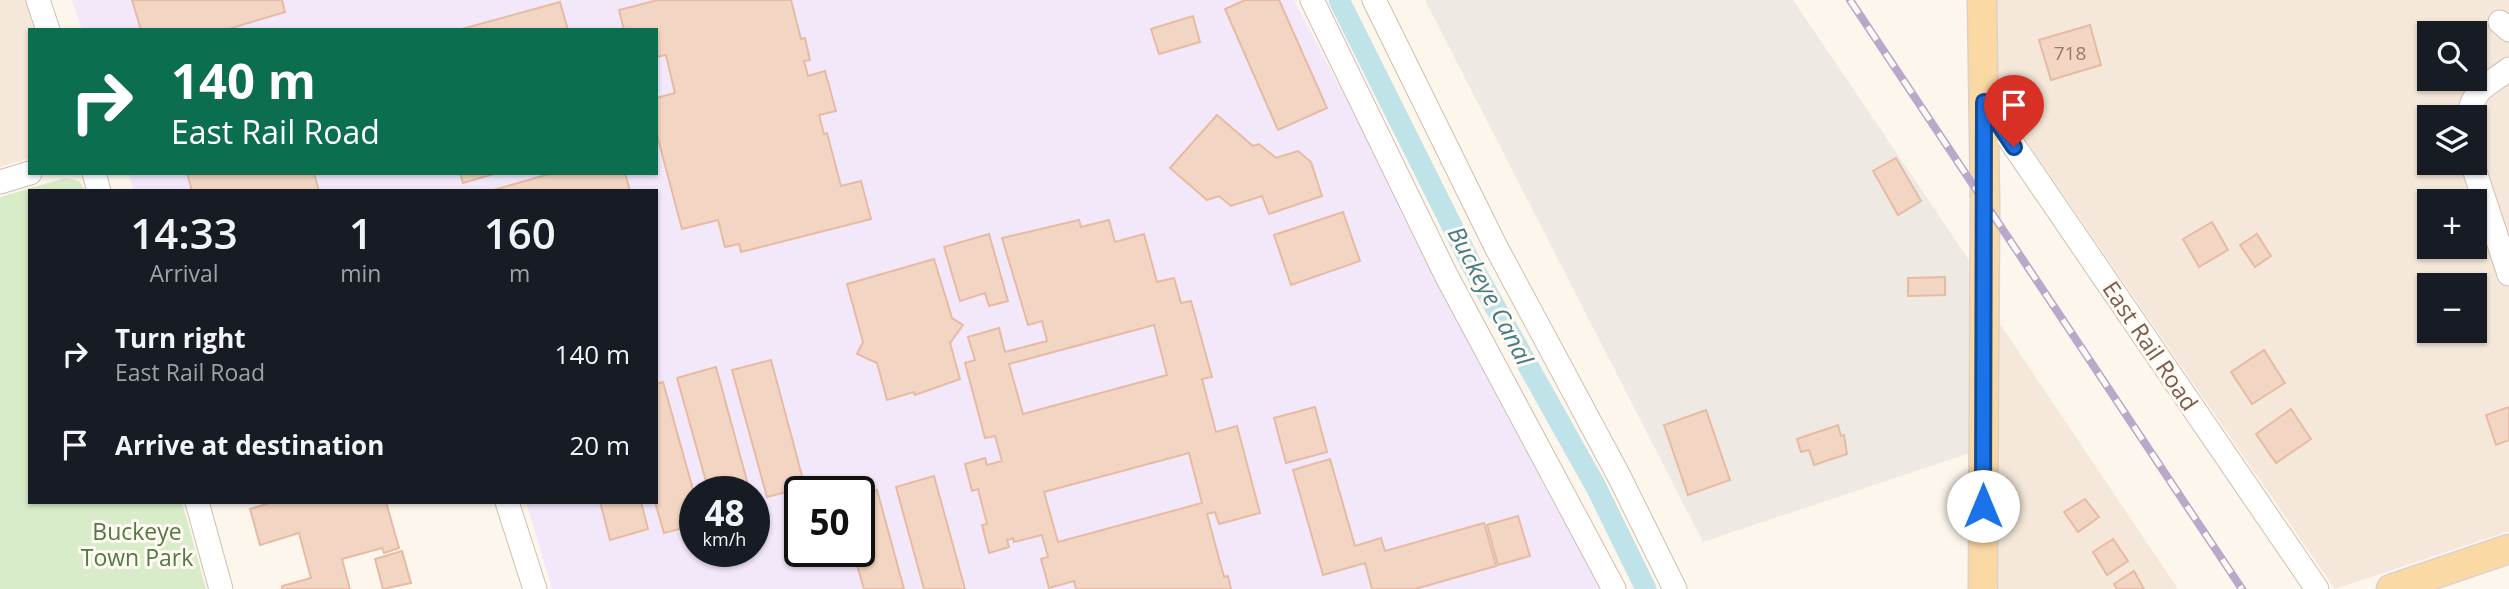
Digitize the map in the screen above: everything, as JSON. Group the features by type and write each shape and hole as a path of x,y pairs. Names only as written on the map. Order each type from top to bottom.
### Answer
{"main road":[{"path":"1982,0 1983,589"},
{"path":"2391,589 2509,549"}],"street":[{"path":"38,0 46,28"},
{"path":"1312,0 1446,275 1614,589"},
{"path":"1374,0 1496,247 1620,478 1675,589"},
{"path":"2470,105 2481,87 2509,69"},
{"name":"East Rail Road","path":"1984,102 2317,589"},
{"path":"0,182 28,174"},
{"path":"2476,175 2509,274"},
{"path":"198,504 221,589"},
{"path":"508,504 535,589"}],"shaded area":[{"path":"0,0 26,0 35,28 28,28 28,159 0,167"},
{"path":"72,0 1294,0 1604,589 552,589 527,504 658,504 658,189 133,189 129,175 658,175 658,28 81,28"},
{"path":"1425,0 1793,0 1969,260 1970,453 1703,542"},
{"path":"1995,0 2509,0 2509,531 2335,589 1996,97"},
{"path":"2000,324 2178,589 1999,589"}],"green space":[{"name":"Buckeye Town Park","path":"65,178 79,181 84,189 28,189 28,504 183,504 206,589 0,589 0,197"}],"building":[{"path":"132,0 282,0 285,12 232,28 140,28"},
{"path":"658,0 791,0 801,39 805,38 810,60 804,61 808,76 825,71 836,111 819,115 824,134 827,133 841,186 861,181 871,219 741,252 739,244 725,247 718,220 682,229 658,139 658,97 675,93 666,55 658,57 658,28 624,28 619,10"},
{"path":"1245,0 1279,0 1327,108 1278,130 1225,9"},
{"path":"560,2 567,28 465,28"},
{"path":"1193,16 1200,42 1159,54 1151,29"},
{"path":"2090,25 2101,65 2051,80 2039,40"},
{"path":"1217,115 1253,146 1259,144 1276,158 1298,151 1311,162 1322,196 1269,214 1262,196 1231,206 1219,196 1207,200 1170,168"},
{"path":"1896,158 1921,201 1898,215 1873,171"},
{"path":"188,175 315,175 318,189 191,189"},
{"path":"461,175 490,175 463,183"},
{"path":"546,175 626,175 629,189 497,189"},
{"path":"1343,212 1360,261 1291,285 1274,235"},
{"path":"1079,220 1081,227 1109,220 1115,242 1144,234 1157,282 1174,278 1181,303 1191,301 1212,377 1202,379 1216,432 1237,426 1260,513 1219,524 1215,512 1207,514 1224,577 1228,576 1231,589 1076,589 1074,581 1049,588 1041,559 1048,557 1042,535 1014,542 1013,538 1007,540 1009,547 989,553 982,525 987,524 978,489 972,491 965,464 985,458 987,465 1002,461 995,436 985,438 965,363 975,360 968,337 999,328 1005,352 1047,341 1042,321 1028,325 1002,238","holes":["1154,325 1167,375 1023,414 1009,364","1189,453 1202,503 1058,542 1044,492"]},
{"path":"2212,222 2228,250 2199,267 2183,239"},
{"path":"989,234 1008,301 989,306 985,293 960,301 944,247"},
{"path":"2257,234 2271,256 2255,267 2240,245"},
{"path":"934,259 952,318 963,325 950,343 960,379 915,395 914,392 887,400 877,363 857,354 863,342 847,284"},
{"path":"1945,277 1945,295 1908,296 1908,278"},
{"path":"2264,350 2285,383 2252,404 2231,372"},
{"path":"771,360 802,476 784,476 784,493 770,496 770,476 761,476 732,370"},
{"path":"716,367 746,476 705,476 677,378"},
{"path":"663,382 689,476 679,476 679,529 664,533 656,504 658,504 658,383"},
{"path":"1315,407 1327,452 1286,463 1274,418"},
{"path":"2509,407 2509,440 2496,445 2486,415"},
{"path":"2291,409 2311,439 2276,463 2256,434"},
{"path":"1706,410 1730,480 1688,495 1664,425"},
{"path":"1838,425 1841,436 1844,435 1847,454 1814,465 1809,450 1801,452 1797,439"},
{"path":"1330,459 1355,546 1381,538 1385,551 1484,523 1496,566 1415,589 1372,589 1365,563 1323,575 1293,470"},
{"path":"934,476 965,589 924,589 896,487"},
{"path":"875,491 904,589 864,589 858,567 875,567"},
{"path":"2085,499 2099,517 2078,532 2064,512"},
{"path":"266,504 387,504 399,548 384,553 382,548 342,559 350,589 282,589 282,586 311,578 299,533 260,545 250,509"},
{"path":"601,504 642,504 648,529 610,540"},
{"path":"1518,516 1530,556 1498,565 1487,525"},
{"path":"2113,539 2128,561 2107,575 2093,552"},
{"path":"402,551 411,583 383,589 375,559"},
{"path":"2134,571 2144,589 2117,589 2114,584"}],"waterway":[{"name":"Buckeye Canal","path":"1339,0 1470,262 1596,487 1646,589"}],"railway":[{"path":"1850,0 2242,589"}],"route":[{"path":"1983,506 1984,102 2014,147"}]}
